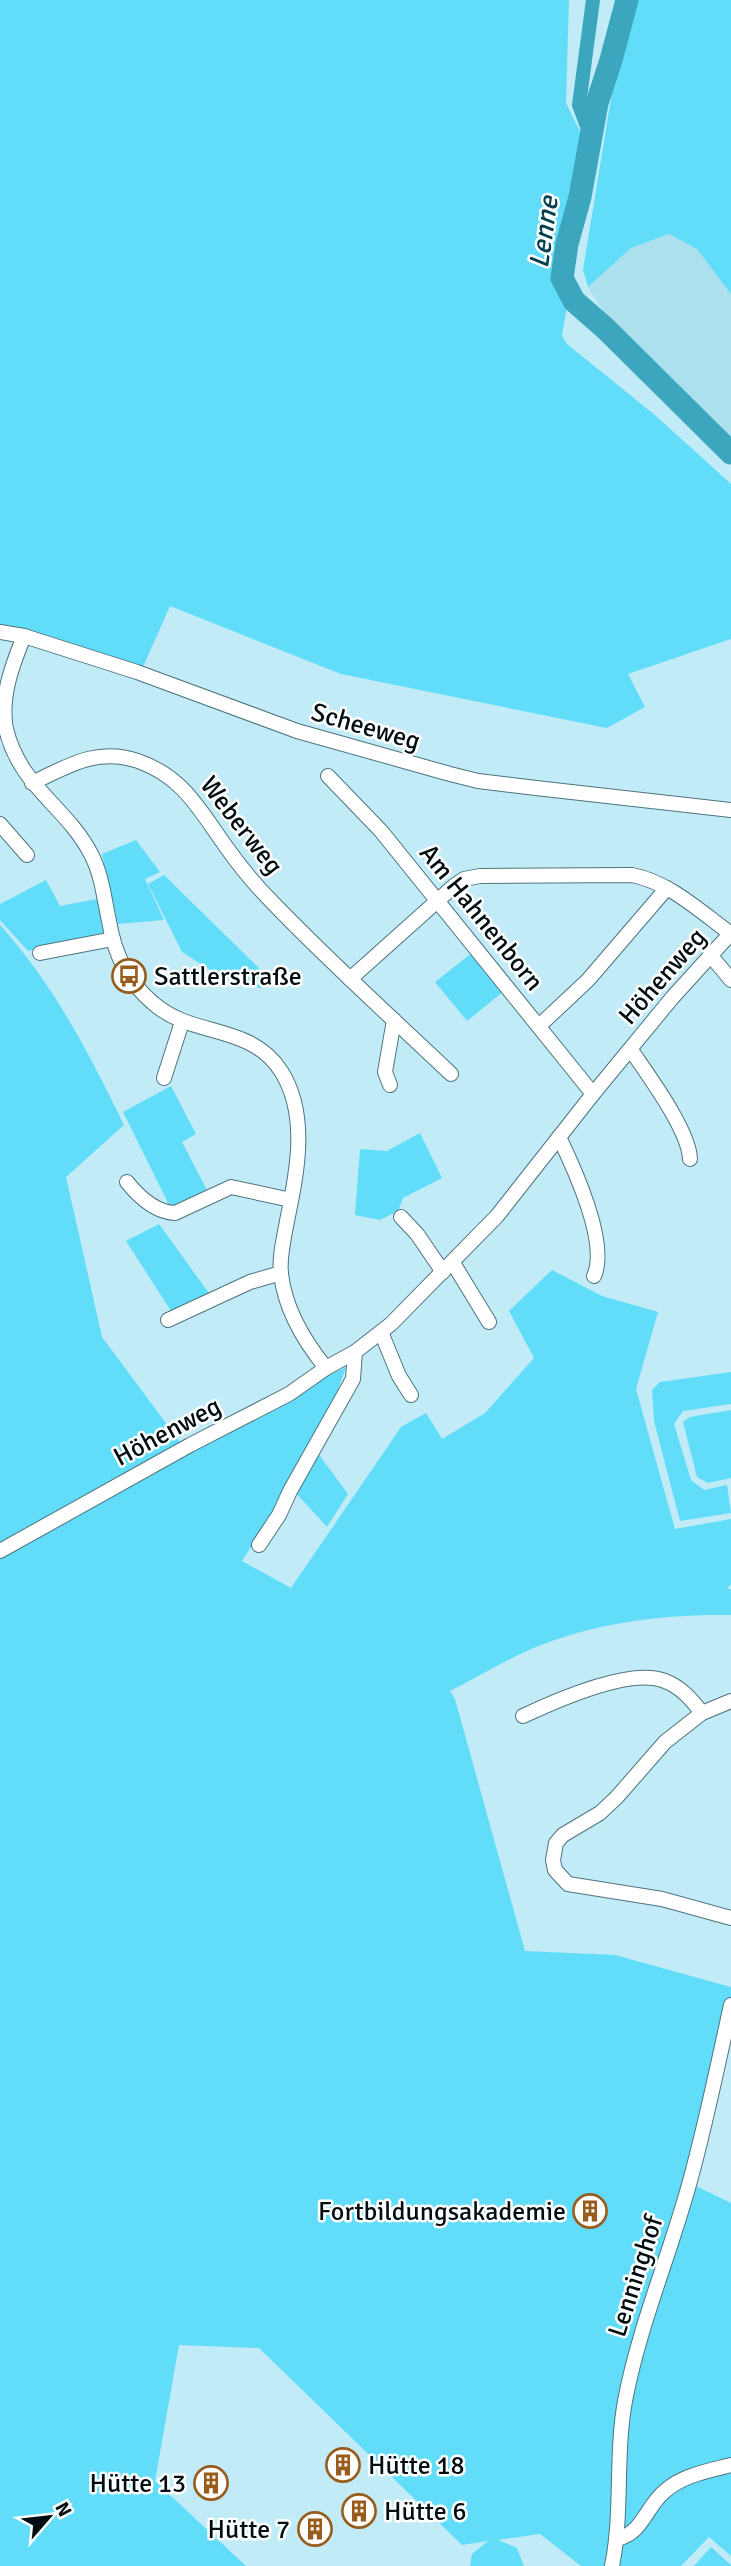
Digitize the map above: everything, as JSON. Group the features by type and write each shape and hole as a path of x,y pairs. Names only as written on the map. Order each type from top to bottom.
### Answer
{"street":[{"name":"Scheeweg","path":"0,632 24,636 138,672 296,732 478,781 730,811"},
{"path":"24,636 13,662 6,692 3,727 17,761 32,783 76,831 92,856 100,876 113,939 129,976 154,1004 182,1022 241,1038 261,1050 285,1077 293,1102 299,1155 284,1237 281,1273 295,1321 326,1368"},
{"name":"Weberweg","path":"32,783 85,758 98,757 136,761 168,776 186,790 233,856 273,903 451,1074"},
{"name":"Am Hahnenborn","path":"328,776 381,831 593,1094"},
{"path":"0,824 27,855"},
{"path":"350,979 464,879 480,876 632,875 667,888 731,933"},
{"path":"539,1026 588,980 667,888"},
{"name":"Höhenweg","path":"0,1551 190,1445 289,1394 381,1332 497,1216 672,998 731,933"},
{"path":"40,953 113,939"},
{"path":"711,956 731,980"},
{"path":"390,1085 385,1072 394,1020"},
{"path":"164,1078 182,1022"},
{"name":"Höhenweg","path":"631,1050 690,1147 690,1159"},
{"path":"559,1137 578,1179 591,1220 599,1261 594,1276"},
{"path":"127,1182 142,1199 175,1213 231,1187 292,1200"},
{"path":"401,1217 448,1267 489,1322"},
{"path":"168,1320 250,1282 281,1273"},
{"path":"381,1332 399,1376 411,1395"},
{"path":"259,1545 279,1516 290,1491 353,1379 355,1352"},
{"path":"523,1716 604,1685 646,1678 662,1679 674,1685 689,1696 702,1713"},
{"path":"731,1701 702,1713 665,1742 600,1813 562,1835 556,1843 553,1860 555,1870 568,1884 662,1899 731,1919"},
{"name":"Lenninghof","path":"611,2566 616,2539 620,2440 627,2390 637,2347 690,2182 731,2005"},
{"path":"616,2539 635,2530 657,2499 672,2486 695,2475 731,2465"}],"shaded area":[{"path":"0,0 569,0 566,103 592,156 562,336 567,344 656,416 731,484 731,639 628,674 645,707 607,728 341,674 170,606 143,667 0,628"},
{"path":"627,0 731,0 731,294 697,249 669,234 631,248 588,287 583,270"},
{"path":"669,234 697,249 731,294 731,438 688,401 614,328 588,287 631,248"},
{"path":"136,840 160,872 145,879 164,920 118,924 102,854"},
{"path":"164,875 271,980 265,987 259,988 218,975 182,952 148,884"},
{"path":"46,880 60,906 97,899 105,936 28,951 0,920 0,904"},
{"path":"0,925 37,971 69,1020 124,1125 66,1177 102,1337 183,1446 346,1367 320,1440 242,1561 291,1588 401,1427 426,1413 442,1439 485,1413 534,1358 509,1311 552,1270 602,1296 658,1312 636,1389 675,1529 731,1519 731,1584 727,1589 731,1589 731,1615 656,1618 583,1631 525,1652 450,1691 455,1699 525,1951 615,1955 731,1987 731,1998 684,2190 694,2185 731,2203 731,2556 709,2537 681,2566 581,2566 540,2534 498,2540 517,2548 524,2566 470,2566 472,2554 488,2541 462,2545 259,2348 179,2345 155,2481 246,2566 0,2566"},
{"path":"472,953 504,991 467,1021 435,982"},
{"path":"171,1086 196,1134 182,1142 207,1190 171,1209 123,1112"},
{"path":"420,1133 442,1178 403,1198 398,1211 380,1220 355,1215 360,1149 387,1151"},
{"path":"159,1224 211,1296 173,1314 126,1241"},
{"path":"731,1372 731,1404 683,1411 674,1424 691,1480 704,1490 727,1485 731,1513 680,1521 654,1421 652,1390 660,1382"},
{"path":"731,1410 731,1478 708,1483 697,1477 683,1422 690,1417"},
{"path":"317,1452 348,1494 327,1527 295,1492"},
{"path":"711,2547 731,2565 731,2566 694,2566"}],"waterway":[{"path":"590,134 579,105 593,0"},
{"name":"Lenne","path":"627,0 597,103 562,278 574,301 606,329 731,453"}],"place":[{"name":"Sattlerstraße","path":"129,976"},
{"name":"Fortbildungsakademie","path":"590,2211"},
{"name":"Hütte 18","path":"343,2465"},
{"name":"Hütte 13","path":"211,2483"},
{"name":"Hütte 6","path":"359,2511"},
{"name":"Hütte 7","path":"315,2529"}]}
